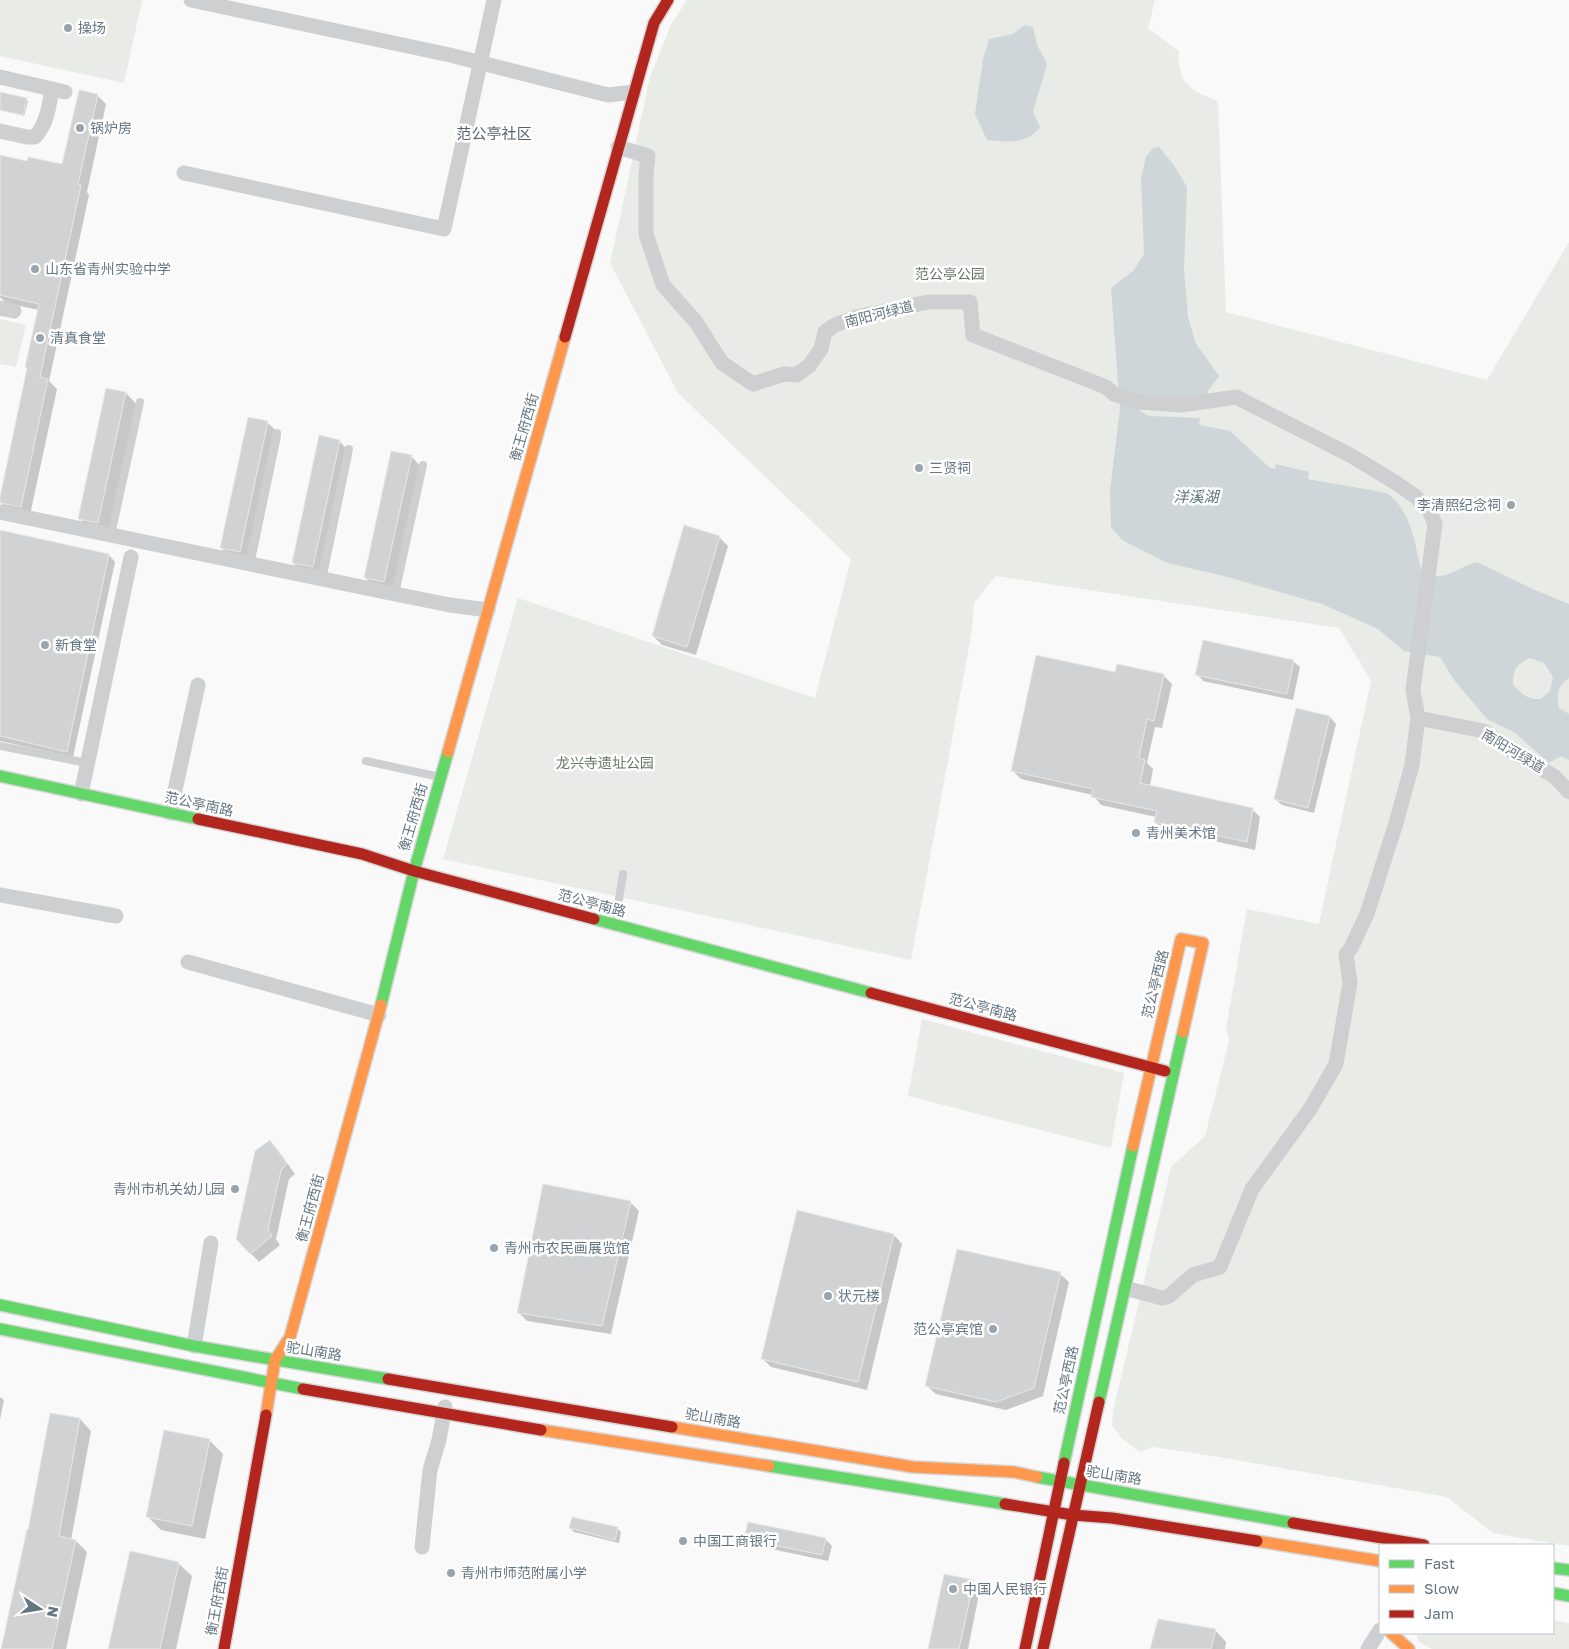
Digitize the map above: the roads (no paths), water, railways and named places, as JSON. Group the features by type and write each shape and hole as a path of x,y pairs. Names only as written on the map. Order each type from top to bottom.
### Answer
{"main road":[{"name":"衡王府西街","path":"224,1649 275,1360 290,1337 379,1014 414,871 618,147 654,23 668,0"},
{"name":"范公亭南路","path":"0,776 362,854 414,871 1173,1073"},
{"name":"范公亭西路","path":"1026,1649 1046,1558 1053,1512 1150,1067 1181,939 1203,943 1043,1649"},
{"name":"驼山南路","path":"0,1306 194,1346 275,1360 912,1466 1014,1472 1418,1544"},
{"path":"0,1329 272,1383 444,1414 1053,1512 1112,1518 1379,1561"},
{"path":"1554,1568 1569,1570"},
{"path":"1554,1593 1569,1596"},
{"path":"1392,1634 1409,1649"}],"street":[{"path":"191,0 450,55 608,95 634,92"},
{"path":"184,173 444,229 494,0"},
{"path":"0,77 58,90 41,130 34,137 0,131"},
{"name":"南阳河绿道","path":"618,147 648,156 646,174 646,234 663,285 696,322 722,363 754,384 784,374 796,375 809,366 821,349 825,332 835,325 856,317 928,302 970,302 973,335 1106,387 1114,394 1139,402 1181,405 1236,397 1350,455 1409,492 1429,510 1435,524 1432,561 1414,690 1418,718 1484,731 1512,751 1555,777 1569,792"},
{"path":"0,512 395,594 450,605 488,610"},
{"path":"81,794 131,557"},
{"path":"170,813 198,685"},
{"path":"1125,1288 1162,1298 1169,1296 1193,1275 1220,1267 1252,1189 1310,1109 1336,1064 1350,982 1346,954 1351,948 1367,914 1396,823 1412,765 1418,718"},
{"path":"0,895 116,916"},
{"path":"188,962 379,1014"},
{"path":"194,1346 212,1243"},
{"path":"422,1547 430,1470 439,1440 448,1388"},
{"path":"1368,1649 1379,1632"}],"lane":[{"path":"111,535 140,402"},
{"path":"249,564 277,433"},
{"path":"321,579 349,449"},
{"path":"395,594 423,465"},
{"path":"0,746 87,763"},
{"path":"366,761 440,777"},
{"path":"614,925 623,874"}],"water":[{"path":"1025,25 1033,27 1037,45 1047,64 1033,112 1040,127 1035,133 1023,140 1009,142 987,140 975,114 983,59 989,39 1013,34"},
{"name":"洋溪湖","path":"1159,147 1173,164 1187,187 1184,270 1188,317 1196,344 1219,376 1205,397 1134,407 1149,416 1200,418 1199,425 1230,431 1269,467 1275,469 1276,464 1309,472 1308,479 1387,493 1402,509 1407,519 1422,574 1431,576 1445,575 1477,562 1569,604 1569,678 1558,691 1558,699 1559,708 1569,714 1569,760 1561,756 1549,763 1514,732 1488,720 1454,680 1440,657 1404,651 1378,629 1322,604 1224,576 1167,563 1122,540 1111,527 1110,490 1120,409 1111,288 1134,270 1144,254 1141,177 1146,157 1153,148","holes":["1530,658 1544,663 1553,677 1550,691 1541,699 1525,696 1513,684 1517,668"]}],"place":[{"name":"操场","path":"68,28"},
{"name":"锅炉房","path":"80,128"},
{"name":"山东省青州实验中学","path":"35,269"},
{"name":"清真食堂","path":"40,338"},
{"name":"三贤祠","path":"919,468"},
{"name":"李清照纪念祠","path":"1511,505"},
{"name":"新食堂","path":"45,645"},
{"name":"青州美术馆","path":"1136,833"},
{"name":"青州市机关幼儿园","path":"235,1189"},
{"name":"青州市农民画展览馆","path":"494,1248"},
{"name":"状元楼","path":"828,1296"},
{"name":"范公亭宾馆","path":"993,1329"},
{"name":"中国工商银行","path":"683,1541"},
{"name":"青州市师范附属小学","path":"451,1573"},
{"name":"中国人民银行","path":"953,1589"}],"district":[{"name":"范公亭社区","path":"494,134"}],"park label":[{"name":"范公亭公园","path":"950,274"},
{"name":"龙兴寺遗址公园","path":"605,763"}]}
